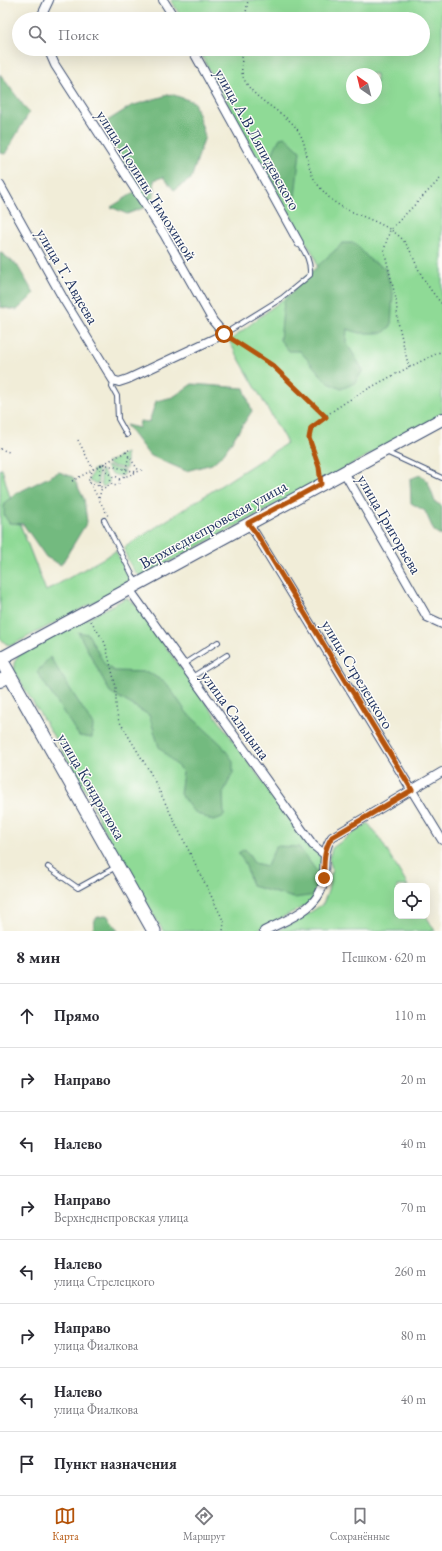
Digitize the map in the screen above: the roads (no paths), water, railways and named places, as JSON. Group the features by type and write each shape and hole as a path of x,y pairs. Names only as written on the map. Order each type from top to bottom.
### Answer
{"main road":[{"name":"улица Кондратюка","path":"0,659 5,679 118,866 154,931"}],"street":[{"path":"43,12 49,0"},
{"path":"163,0 171,12"},
{"name":"улица Полины Тимохиной","path":"51,56 55,65 164,234 213,321 224,334"},
{"name":"улица А.В.Ляпидевского","path":"196,56 299,243"},
{"name":"улица Т. Авдеева","path":"0,185 64,300 113,380"},
{"path":"113,380 119,382 128,379 224,334"},
{"name":"Верхнеднепровская улица","path":"0,659 442,419"},
{"name":"улица Григорьева","path":"344,472 427,617 442,624"},
{"name":"улица Стрелецкого","path":"248,523 256,533 442,840"},
{"name":"улица Сальцына","path":"133,586 182,665 268,781 313,846 324,854"},
{"path":"264,931 298,914 312,905 320,893 324,878 324,854 327,844 332,837 442,772"}],"lane":[{"path":"224,334 282,298 310,275 311,268 308,256 299,243"},
{"path":"113,380 112,387 117,396 118,420 127,435"},
{"path":"384,451 442,478"},
{"path":"104,520 133,586"},
{"path":"182,665 218,642"},
{"path":"192,678 227,656"},
{"path":"48,867 78,888 118,866"}]}
